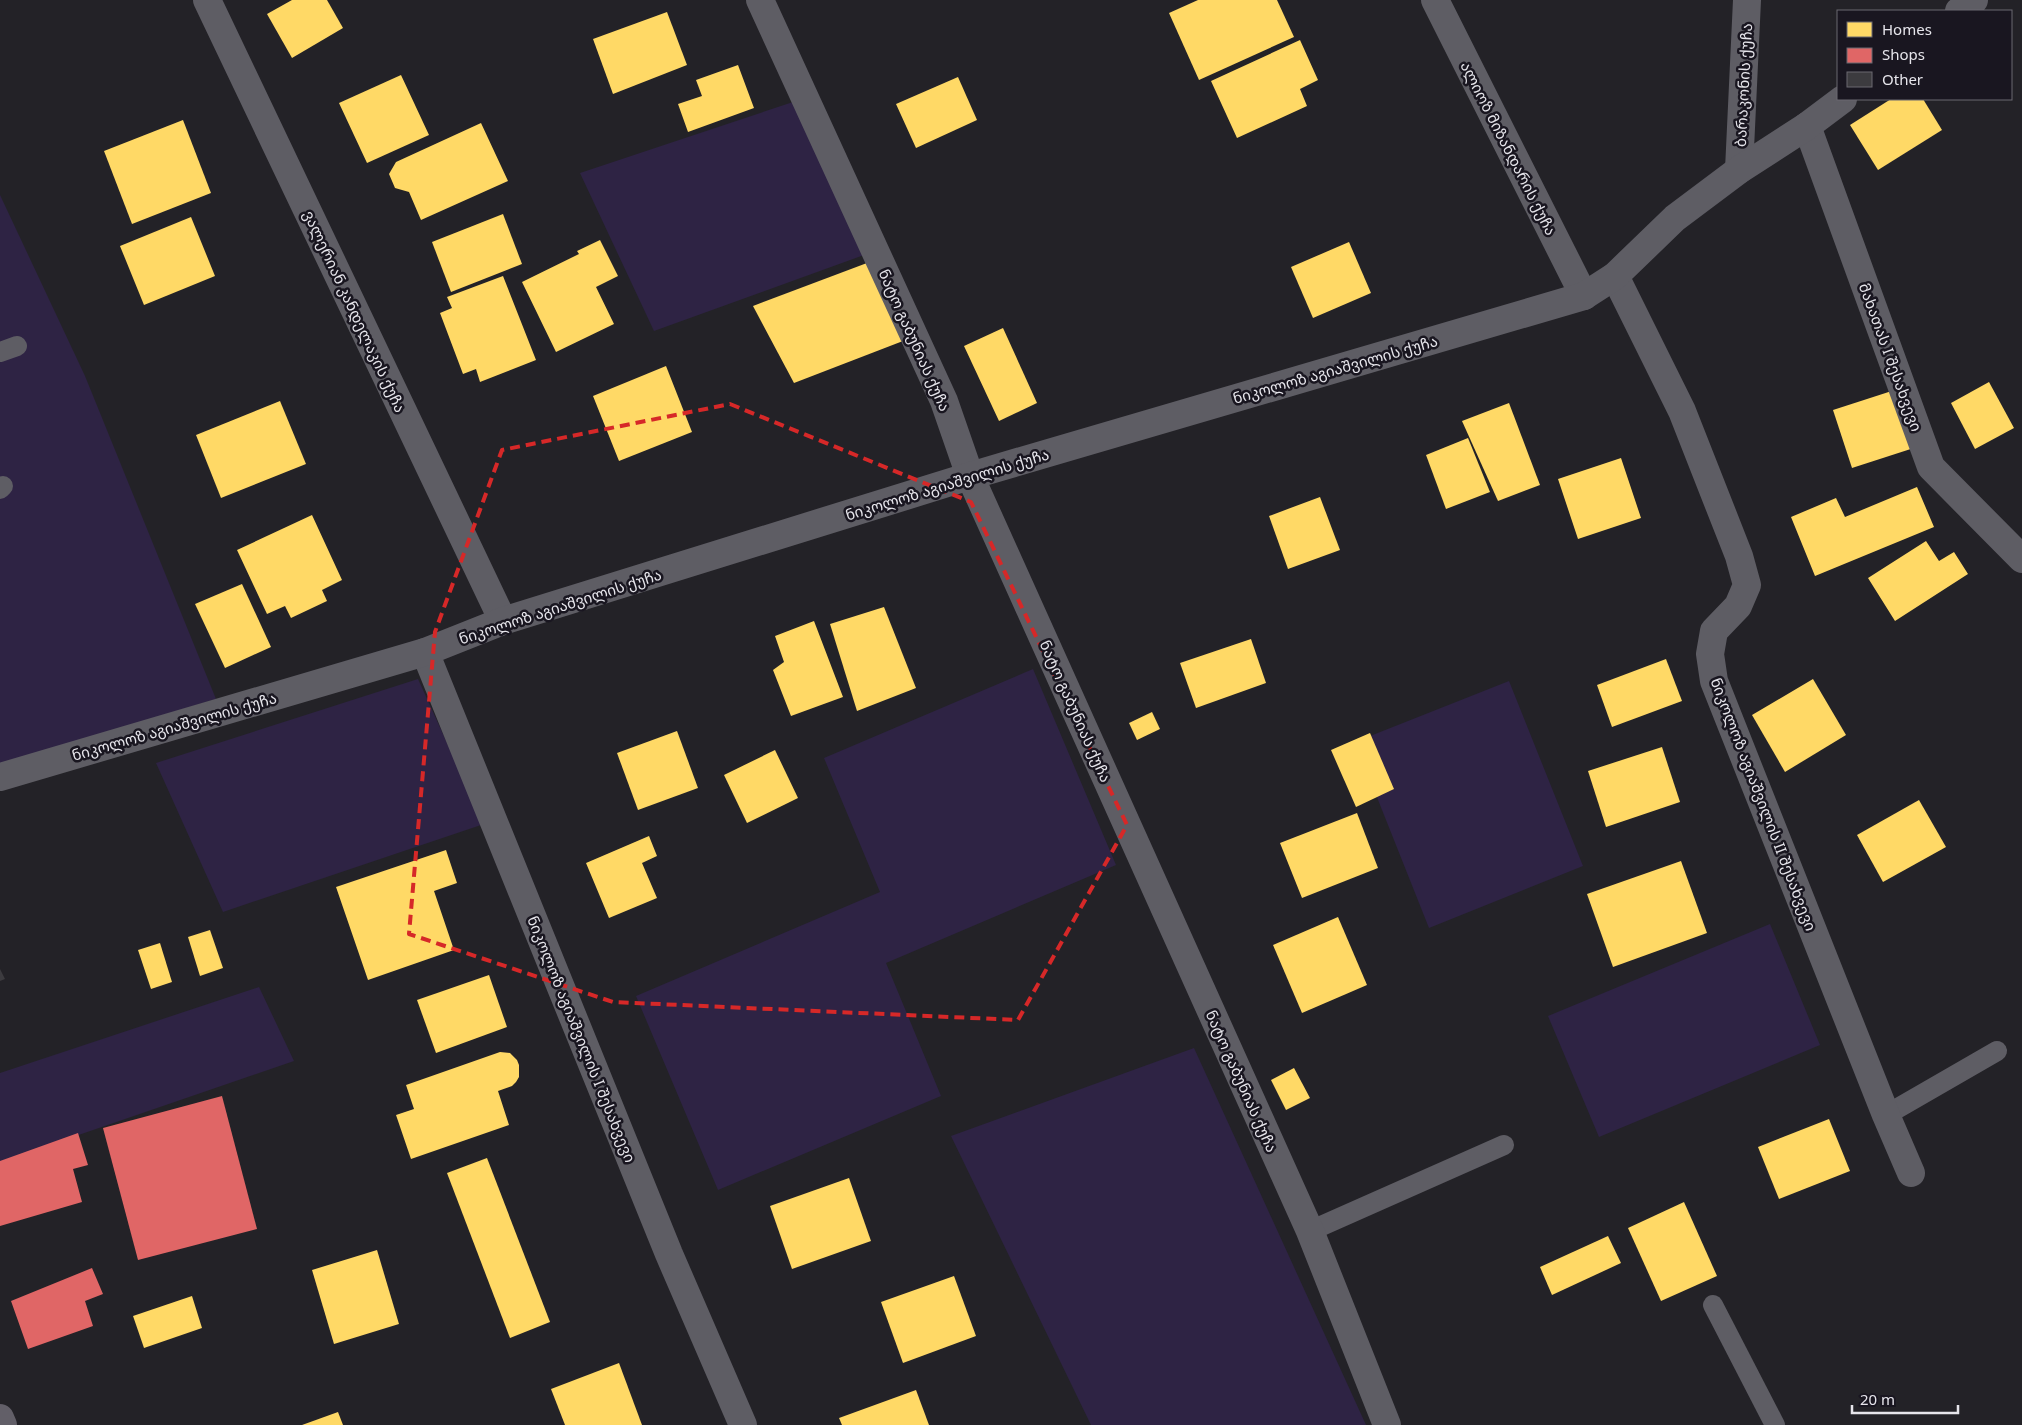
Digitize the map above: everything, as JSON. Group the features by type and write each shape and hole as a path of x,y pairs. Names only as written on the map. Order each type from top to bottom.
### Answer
{"main road":[{"path":"0,1418 3,1425"}],"street":[{"name":"ვალერიან კანდელაკის ქუჩა","path":"207,0 503,621"},
{"name":"ნატო გაბუნიას ქუჩა","path":"760,0 944,401 970,476 1310,1231 1387,1425"},
{"name":"ალიოზ მიზანდარის ქუჩა","path":"1435,0 1584,296"},
{"name":"ბარაკონის ქუჩა","path":"1739,170 1747,0"},
{"path":"1960,10 1974,0"},
{"name":"ნიკოლოზ აგიაშვილის ქუჩა","path":"0,777 425,652 503,621 970,476 1584,296 1615,276 1675,218 1739,170 1807,126 1842,100"},
{"name":"მახათას I შესახვევი","path":"1807,126 1931,467 2022,559"},
{"name":"ნიკოლოზ აგიაშვილის II შესახვევი","path":"1615,276 1682,411 1739,556 1747,585 1738,606 1714,631 1710,654 1714,680 1886,1115 1911,1173"},
{"name":"ნიკოლოზ აგიაშვილის I შესახვევი","path":"425,652 669,1254 743,1425"}],"lane":[{"path":"1886,1115 1997,1051"},
{"path":"1310,1231 1504,1145"},
{"path":"1713,1305 1775,1425"}],"highlighted area":[{"path":"730,404 971,502 1127,825 1018,1020 613,1002 409,934 435,632 502,450"}],"shaded area":[{"path":"793,102 864,255 654,331 580,173"},
{"path":"0,195 85,376 216,699 0,765"},
{"path":"1033,669 1116,865 886,963 941,1096 718,1190 636,996 880,892 824,758"},
{"path":"418,679 484,824 223,912 156,763"},
{"path":"1509,681 1583,866 1429,928 1355,742"},
{"path":"1770,924 1820,1045 1599,1137 1548,1016"},
{"path":"259,987 294,1061 0,1162 0,1073"},
{"path":"1194,1048 1366,1425 1091,1425 951,1136"}],"building: Homes":[{"path":"292,0 327,0 343,28 292,58 267,14"},
{"path":"1198,0 1277,0 1294,37 1199,80 1169,13"},
{"path":"667,12 687,65 613,94 593,39"},
{"path":"1300,40 1318,80 1300,89 1307,106 1237,138 1211,81"},
{"path":"738,65 754,108 688,132 678,104 702,96 696,80"},
{"path":"401,75 429,135 367,163 339,103"},
{"path":"958,77 977,120 916,148 896,104"},
{"path":"1889,100 1924,100 1942,130 1878,170 1850,125"},
{"path":"183,120 211,193 132,224 104,151"},
{"path":"481,123 508,181 421,220 409,192 395,188 389,174 396,162"},
{"path":"503,214 522,264 451,292 432,242"},
{"path":"191,217 215,276 144,305 120,246"},
{"path":"600,240 618,276 596,287 614,324 556,352 522,282 579,254 577,251"},
{"path":"1349,242 1371,293 1313,318 1291,267"},
{"path":"867,263 903,341 794,383 753,306"},
{"path":"503,276 536,360 480,382 476,369 463,374 440,313 452,308 447,297"},
{"path":"1003,328 1037,403 999,421 964,346"},
{"path":"666,366 692,432 619,461 593,396"},
{"path":"1989,382 2014,428 1975,449 1951,403"},
{"path":"1901,388 1920,446 1852,468 1833,410"},
{"path":"280,401 306,464 221,498 196,435"},
{"path":"1509,403 1540,485 1498,501 1462,421"},
{"path":"1468,438 1490,492 1446,509 1426,455"},
{"path":"1621,458 1641,518 1578,539 1558,479"},
{"path":"1917,487 1934,527 1815,576 1791,517 1836,498 1845,517"},
{"path":"1320,497 1340,550 1288,569 1269,516"},
{"path":"312,515 342,580 322,590 327,601 291,618 285,606 267,614 237,550"},
{"path":"1926,541 1939,561 1954,552 1968,574 1895,621 1868,578"},
{"path":"242,584 271,647 225,668 195,604"},
{"path":"884,607 916,688 857,711 830,624"},
{"path":"814,621 843,697 791,716 773,670 784,662 775,636"},
{"path":"1251,639 1266,683 1196,708 1180,663"},
{"path":"1666,659 1682,701 1612,727 1597,685"},
{"path":"1813,679 1846,735 1785,772 1752,715"},
{"path":"1152,712 1160,729 1137,740 1129,723"},
{"path":"677,731 698,788 638,810 617,753"},
{"path":"1370,733 1394,789 1356,807 1331,750"},
{"path":"1662,747 1680,802 1606,827 1588,771"},
{"path":"775,750 798,798 747,823 724,775"},
{"path":"1919,800 1946,847 1883,882 1857,835"},
{"path":"1357,813 1378,868 1302,898 1280,843"},
{"path":"649,836 657,856 642,863 657,898 609,918 586,863"},
{"path":"446,850 457,883 434,891 454,950 368,980 336,887"},
{"path":"1681,861 1707,933 1613,967 1587,894"},
{"path":"1338,917 1367,985 1302,1013 1273,945"},
{"path":"210,930 223,968 200,976 188,937"},
{"path":"160,943 172,982 151,989 138,950"},
{"path":"489,975 507,1027 436,1053 417,1000"},
{"path":"500,1052 510,1053 519,1065 519,1077 516,1082 512,1086 498,1091 509,1125 411,1159 396,1115 414,1109 406,1085"},
{"path":"1294,1068 1310,1098 1286,1110 1271,1080"},
{"path":"1829,1119 1850,1171 1779,1199 1758,1147"},
{"path":"487,1158 550,1322 510,1338 447,1173"},
{"path":"849,1178 871,1241 792,1269 770,1206"},
{"path":"1684,1202 1717,1276 1661,1301 1628,1228"},
{"path":"1608,1236 1621,1263 1552,1295 1540,1267"},
{"path":"377,1250 399,1324 334,1344 312,1270"},
{"path":"954,1276 976,1336 903,1363 881,1302"},
{"path":"192,1296 202,1328 144,1348 133,1316"},
{"path":"619,1363 642,1425 565,1425 551,1389"},
{"path":"916,1390 929,1425 842,1425 839,1418"},
{"path":"338,1412 343,1425 302,1425"}],"building: Shops":[{"path":"222,1096 257,1229 138,1260 103,1128"},
{"path":"78,1133 88,1165 73,1169 82,1202 0,1226 0,1161"},
{"path":"92,1268 103,1294 85,1301 93,1326 28,1349 11,1301"}],"building: Other":[{"path":"0,969 5,979 0,981"}]}
